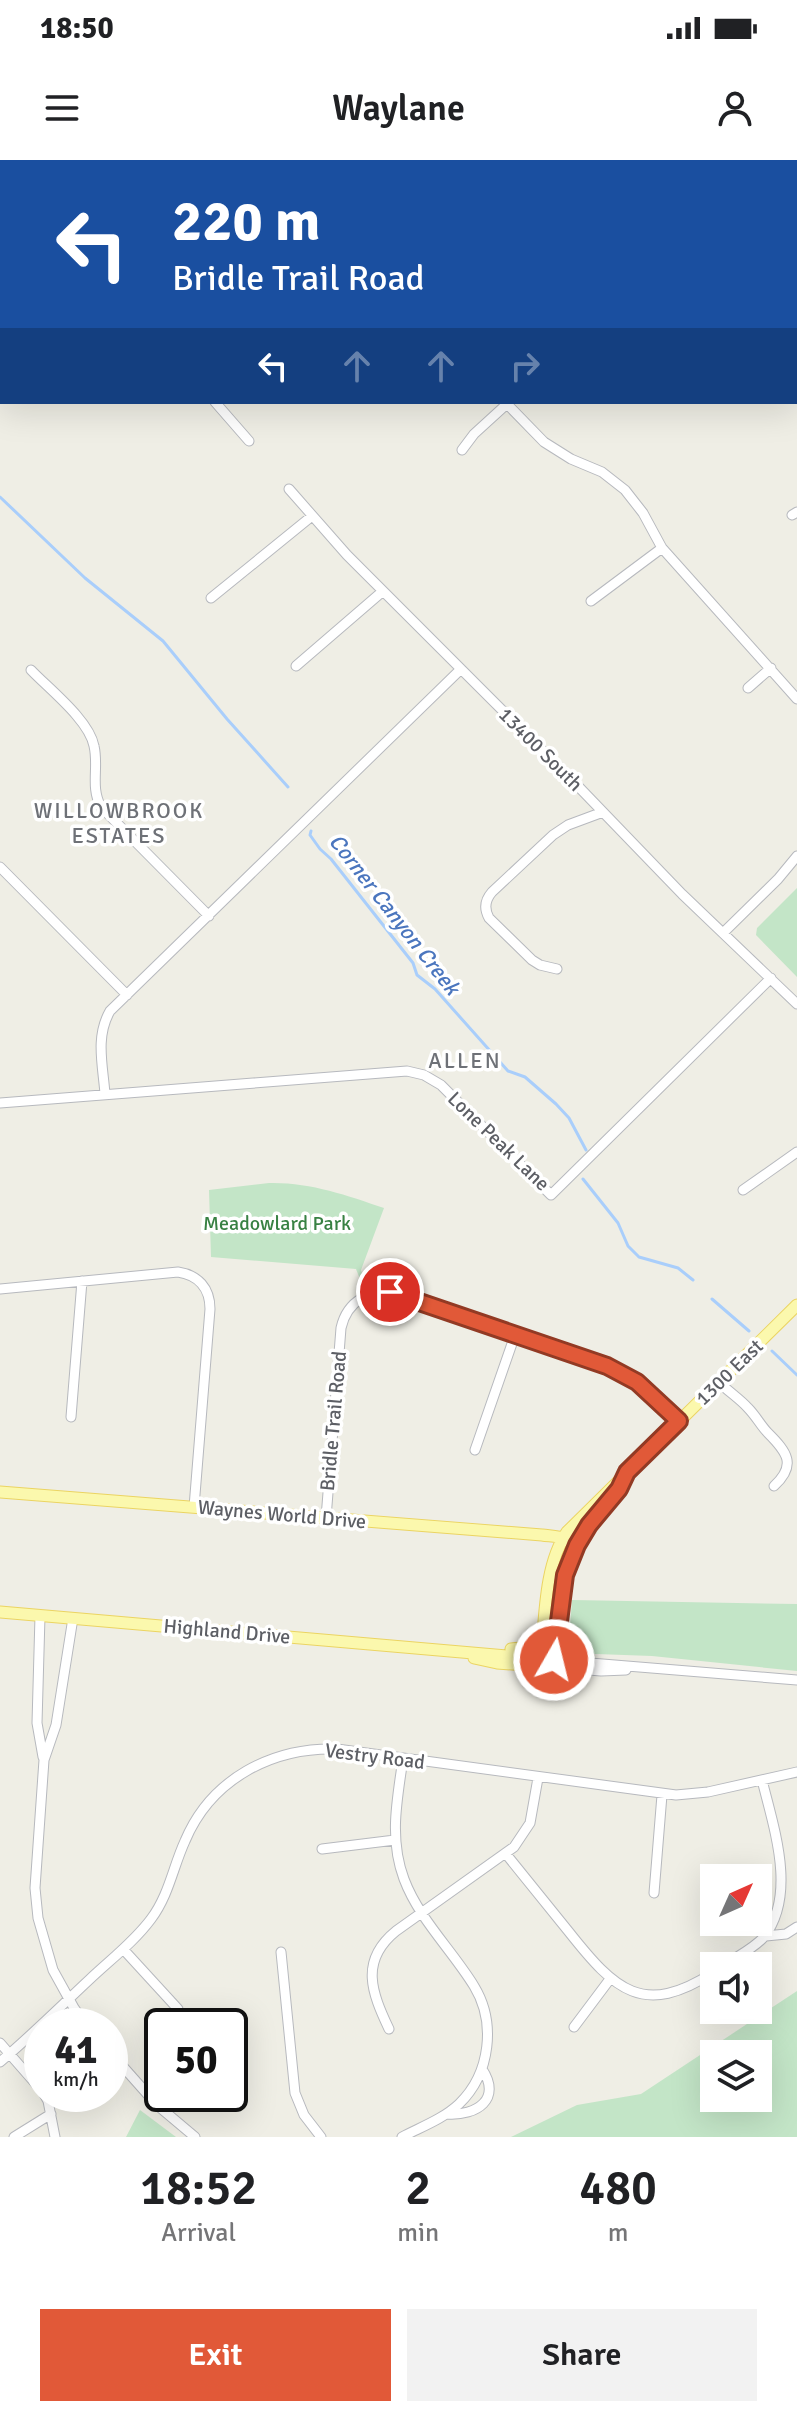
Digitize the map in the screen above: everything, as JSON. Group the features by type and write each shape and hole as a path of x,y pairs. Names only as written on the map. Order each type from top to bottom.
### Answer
{"main road":[{"name":"1300 East","path":"549,1662 547,1604 553,1565 563,1538 797,1305"},
{"name":"1300 East","path":"549,1662 565,1575 574,1551 589,1525 619,1489 627,1472"},
{"name":"Waynes World Drive","path":"0,1492 563,1538"},
{"path":"563,1538 571,1543 574,1551"},
{"path":"455,1651 476,1648 519,1650 530,1647 537,1639 547,1604"},
{"name":"Highland Drive","path":"0,1612 455,1651 549,1662"}],"street":[{"path":"217,404 249,441"},
{"path":"462,450 474,434 507,404"},
{"path":"509,404 551,447 602,472 625,490 643,513 662,548 797,699"},
{"name":"13400 South","path":"289,489 383,591 797,1004"},
{"path":"211,598 312,516"},
{"path":"591,601 662,548"},
{"path":"296,666 383,591"},
{"path":"748,688 771,668"},
{"path":"105,1094 100,1040 110,1011 461,669"},
{"path":"31,670 89,732 95,752 94,789 101,807 209,916"},
{"path":"557,969 532,960 489,918 486,900 553,835 568,825 603,812"},
{"path":"723,933 797,856"},
{"path":"0,867 127,995"},
{"name":"Lone Peak Lane","path":"0,1103 398,1070 416,1072 441,1085 551,1195 771,978"},
{"path":"743,1190 797,1152"},
{"path":"0,1289 178,1272 194,1277 206,1290 210,1309 194,1507"},
{"path":"71,1417 82,1281"},
{"name":"Bridle Trail Road","path":"326,1518 341,1328 355,1302 368,1294 390,1292 618,1371 646,1389 679,1421"},
{"path":"475,1450 515,1335"},
{"path":"720,1383 744,1404 790,1455 789,1474 774,1486"},
{"path":"40,1616 37,1723 44,1760"},
{"path":"73,1618 56,1725 44,1760 35,1866 36,1901 47,1953 75,2008"},
{"name":"Highland Drive","path":"549,1662 601,1671 645,1666 797,1680"},
{"name":"Vestry Road","path":"0,2062 144,1928 159,1907 185,1839 204,1807 242,1773 279,1756 308,1750 337,1749 662,1795 708,1792 797,1772"},
{"path":"402,2137 447,2114 467,2096 482,2069 488,2035 480,1997 422,1913 404,1880 395,1840 403,1759"},
{"path":"389,2029 374,1995 371,1979 380,1948 390,1936 506,1854 521,1839 530,1823 538,1778"},
{"path":"762,1780 789,1880 779,1914 772,1926"},
{"path":"654,1893 662,1795"},
{"path":"322,1849 395,1840"},
{"path":"506,1854 610,1979 636,1992 666,1994 684,1990 700,1980"},
{"path":"772,1935 786,1934 797,1927"},
{"path":"743,1952 766,1936"},
{"path":"123,1949 177,2008"},
{"path":"281,1952 295,2093 304,2115 321,2137"},
{"path":"574,2027 610,1979"},
{"path":"0,2043 24,2071"},
{"path":"447,2114 462,2115 486,2099 491,2088 482,2069"},
{"path":"128,2072 157,2105 195,2137"},
{"path":"14,2137 51,2114 55,2137"}],"green space":[{"path":"797,888 797,977 756,935 757,928"},
{"name":"Meadowlard Park","path":"269,1183 313,1187 384,1208 361,1270 363,1277 360,1279 356,1269 211,1257 209,1190"},
{"path":"572,1600 797,1604 797,1671 652,1656 568,1653"},
{"path":"797,1991 797,2137 511,2137 577,2105 641,2094 700,2055 700,2112 772,2112 772,2040 723,2040 747,2024 772,2024 772,2008"},
{"path":"140,2110 176,2137 126,2137"}],"waterway":[{"name":"Corner Canyon Creek","path":"0,497 85,578 163,641 288,787"},
{"name":"Corner Canyon Creek","path":"311,831 310,835 320,849 413,963 417,975 435,989 508,1071 525,1077 556,1104 569,1118 586,1150"},
{"name":"Corner Canyon Creek","path":"583,1179 618,1223 628,1246 639,1257 678,1268 693,1280"},
{"name":"Corner Canyon Creek","path":"712,1299 749,1331"},
{"name":"Corner Canyon Creek","path":"772,1351 797,1375"}],"district":[{"name":"WILLOWBROOK ESTATES","path":"119,822"},
{"name":"ALLEN","path":"465,1060"}],"route":[{"path":"390,1292 607,1366 637,1382 679,1421 627,1472 619,1489 577,1545 565,1575 554,1660"}]}
